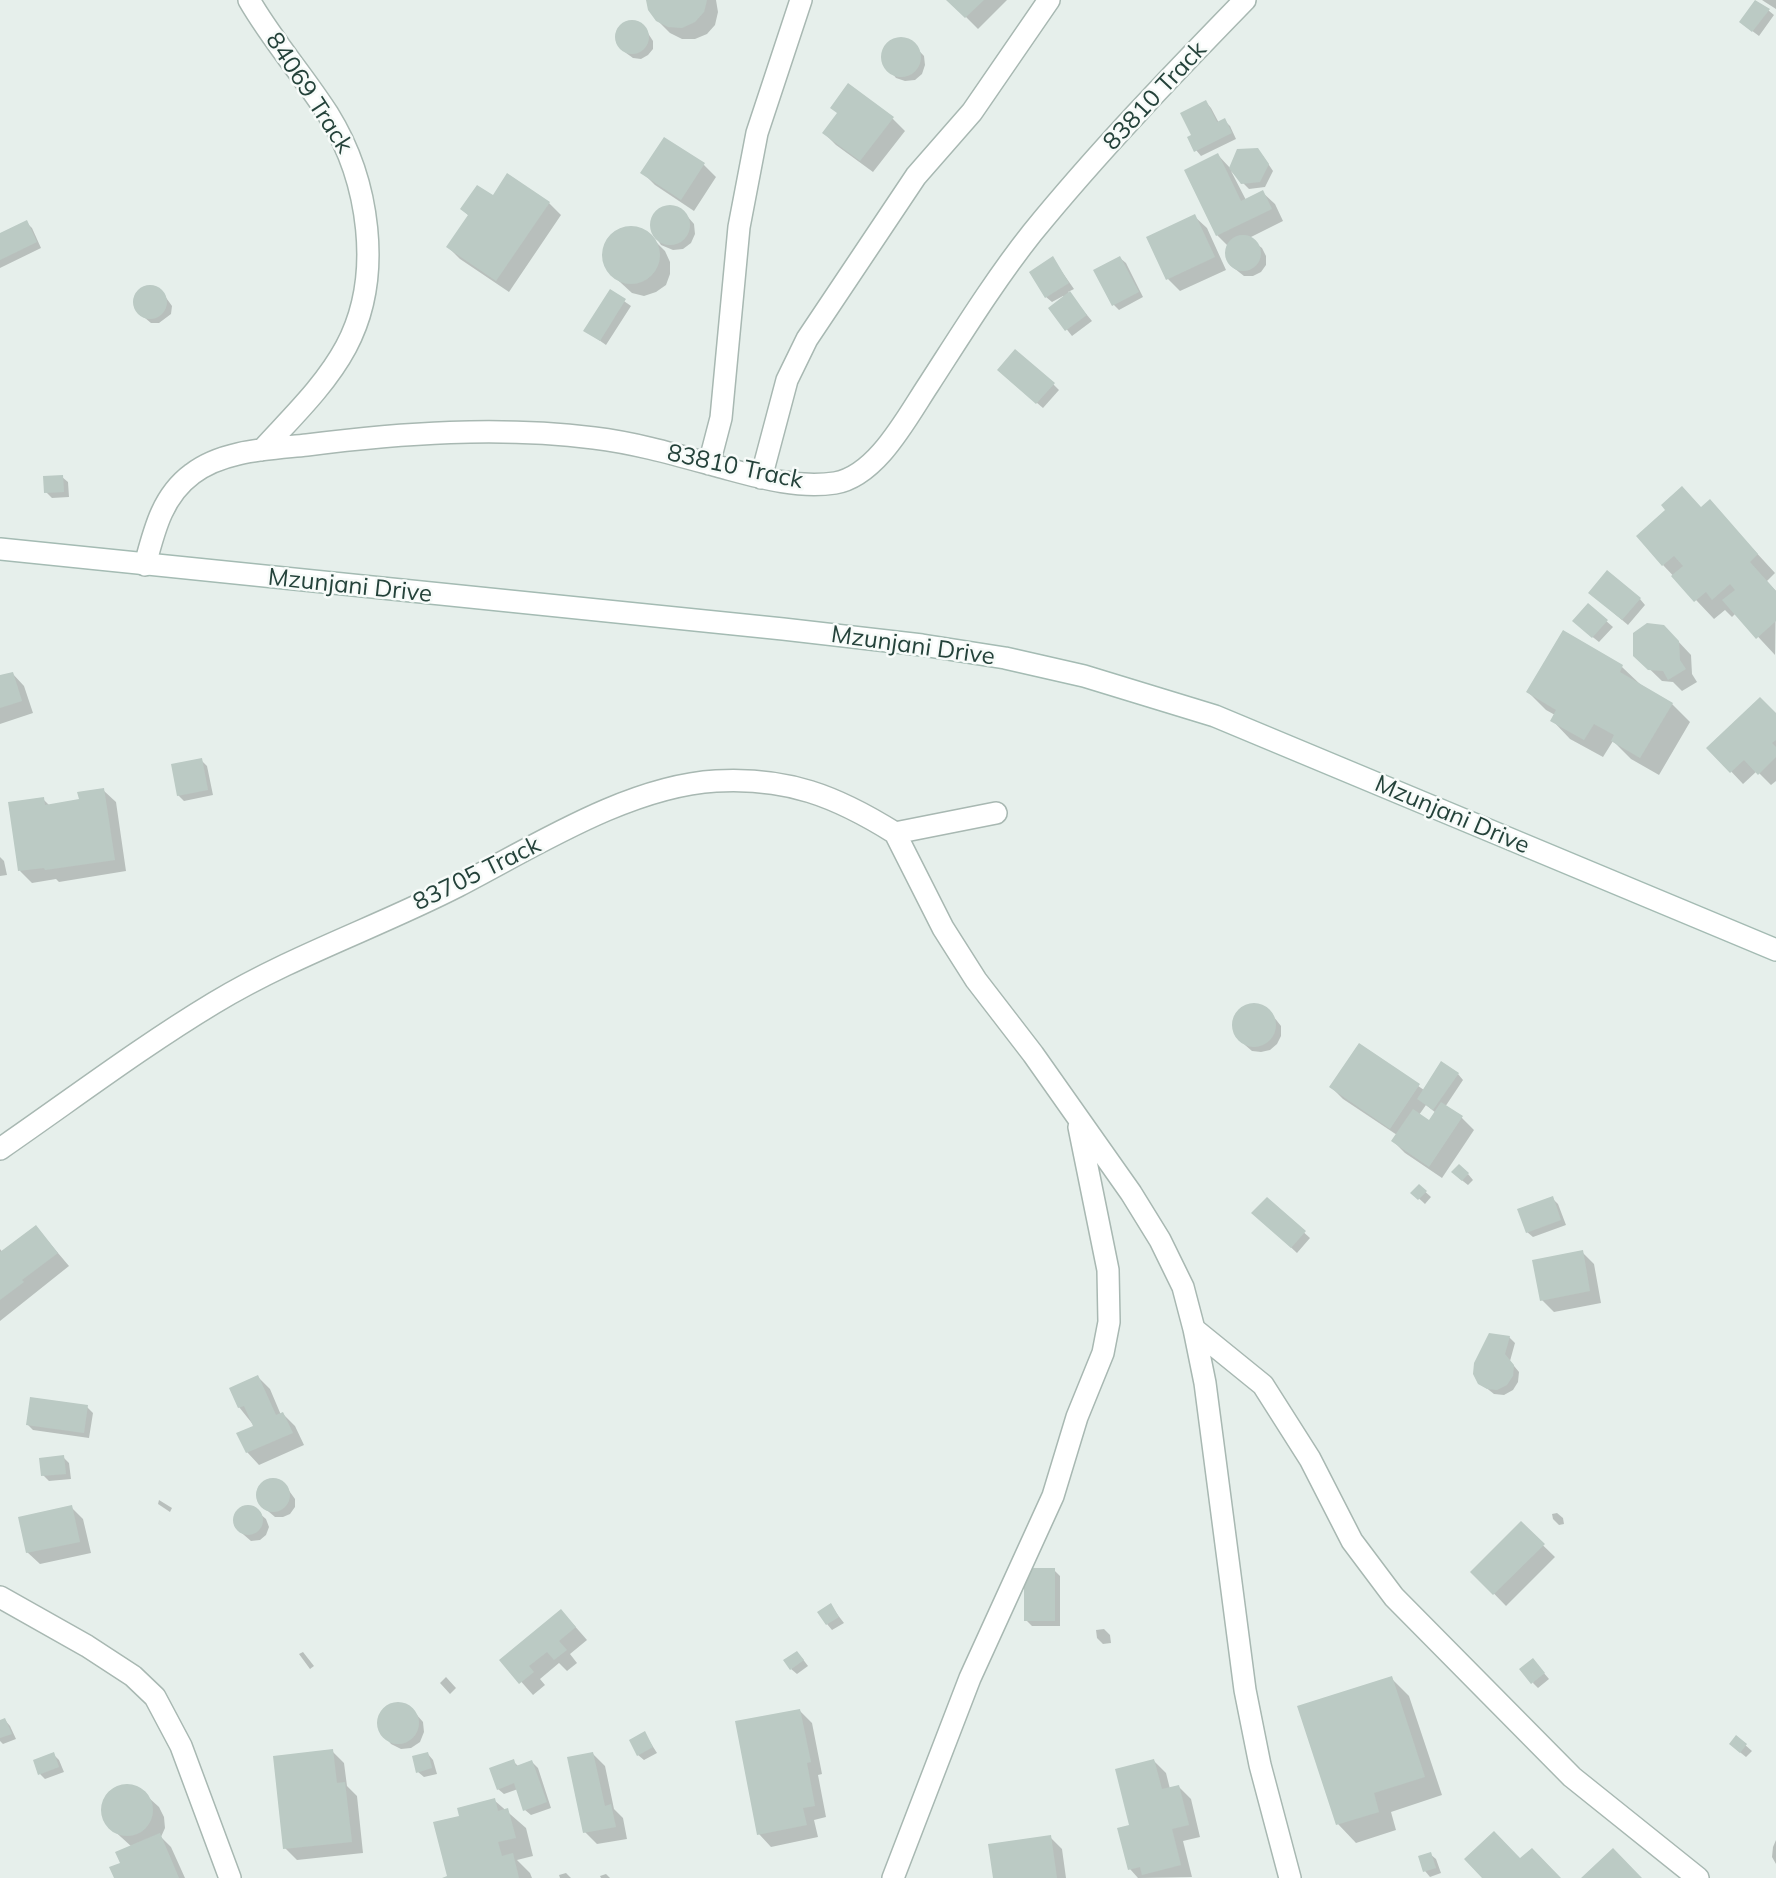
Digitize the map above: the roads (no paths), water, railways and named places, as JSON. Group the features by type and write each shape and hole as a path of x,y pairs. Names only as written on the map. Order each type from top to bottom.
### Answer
{"street":[{"name":"84069 Track","path":"249,0 327,113 349,152 362,195 369,247 366,284 346,347 325,379 262,450"},
{"path":"709,464 721,418 739,227 757,133 801,0"},
{"path":"761,478 787,380 807,339 916,176 972,112 1049,0"},
{"name":"83810 Track","path":"145,565 164,506 174,491 194,473 215,462 262,450 377,436 520,433 595,438 782,482 836,483 853,477 877,458 896,433 986,295 1032,234 1088,167 1245,0"},
{"name":"Mzunjani Drive","path":"0,550 797,630 981,654 1084,676 1215,716 1776,950"},
{"name":"83705 Track","path":"0,1149 215,1002 303,956 451,889 601,813 651,792 714,781 751,780 789,785 832,798 895,833"},
{"path":"996,813 895,833 943,928 976,980 1131,1193 1160,1240 1183,1287 1195,1329 1205,1382 1245,1690 1260,1765 1290,1878"},
{"path":"893,1878 970,1678 1053,1496 1077,1417 1103,1353 1109,1322 1108,1270 1077,1118"},
{"path":"1195,1329 1263,1385 1310,1459 1352,1541 1394,1597 1572,1777 1698,1878"},
{"path":"0,1597 87,1646 133,1676 155,1697 181,1746 230,1878"}]}
